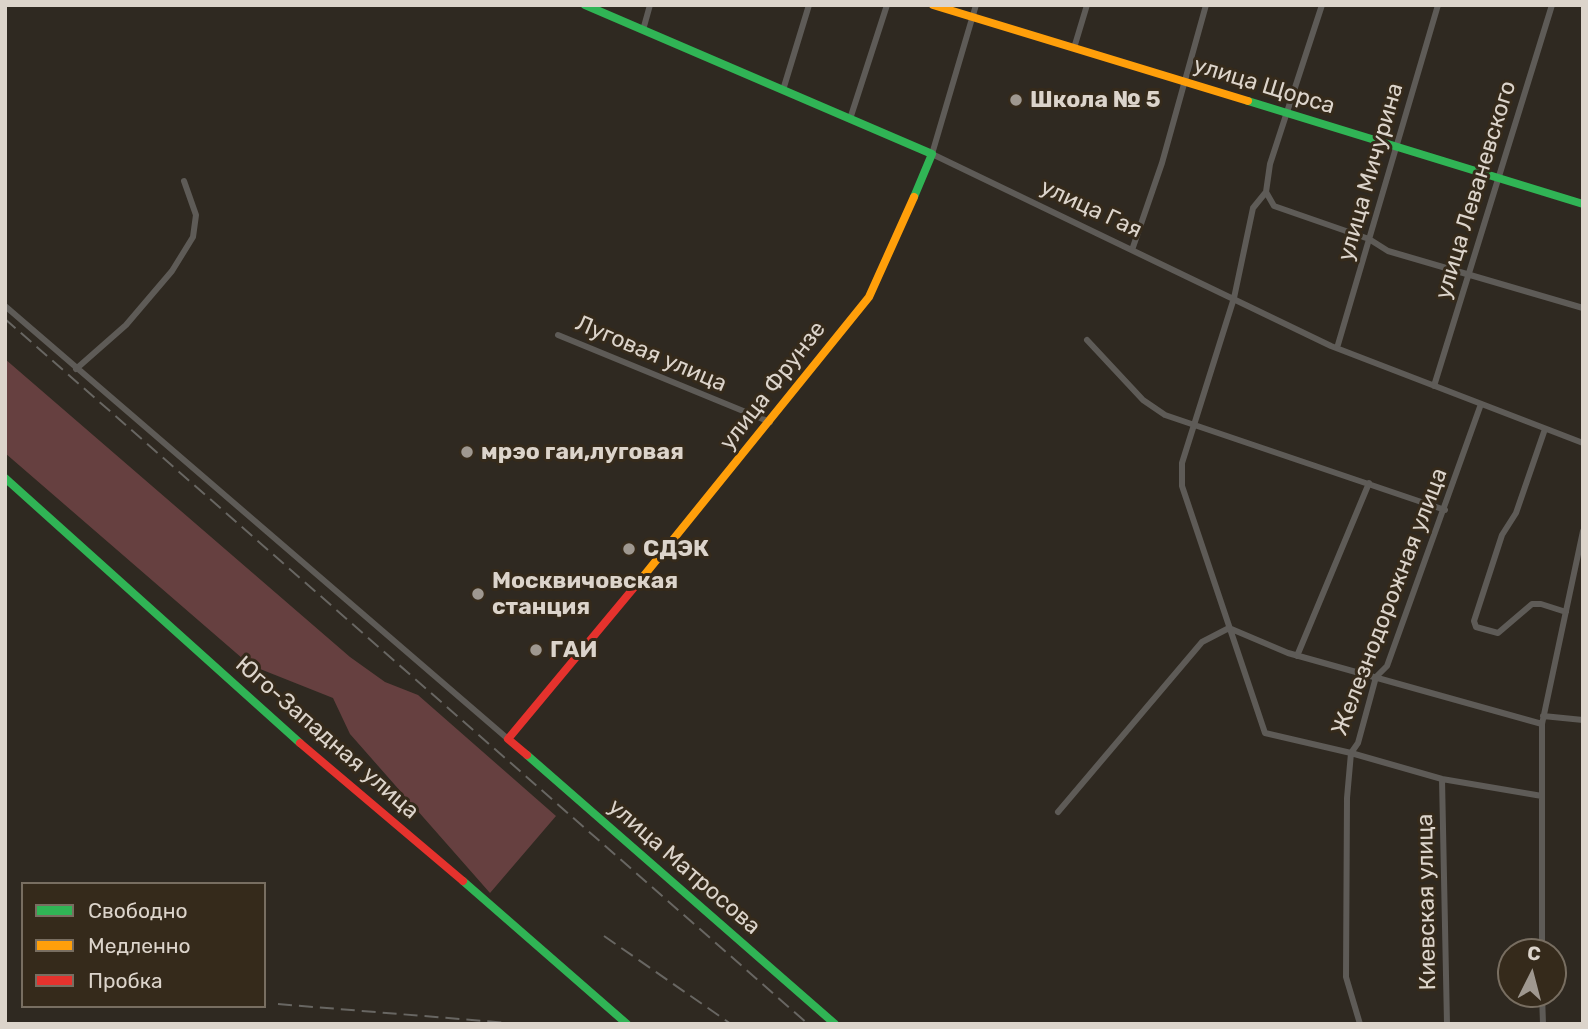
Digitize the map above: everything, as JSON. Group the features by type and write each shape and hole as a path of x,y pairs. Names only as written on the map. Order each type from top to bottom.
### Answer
{"street":[{"name":"улица Гая","path":"585,5 932,154 1337,348 1583,443"},
{"path":"643,30 650,5"},
{"path":"783,90 809,5"},
{"path":"850,119 887,5"},
{"name":"улица Щорса","path":"933,5 1583,204"},
{"name":"улица Фрунзе","path":"508,739 869,297 895,244 932,154 976,5"},
{"path":"1074,48 1087,5"},
{"path":"1132,250 1161,163 1206,5"},
{"path":"1322,5 1270,164 1266,192 1253,208 1234,298 1191,426 1182,463 1182,486 1265,733 1351,753 1442,779 1542,796"},
{"name":"улица Мичурина","path":"1337,348 1437,5"},
{"name":"улица Леваневского","path":"1434,386 1552,5"},
{"path":"76,369 127,325 172,271 193,237 196,215 184,181"},
{"path":"1266,192 1274,206 1369,239 1388,251 1583,307"},
{"path":"5,306 508,739"},
{"name":"Луговая улица","path":"558,335 769,422"},
{"path":"1087,340 1143,400 1165,415 1445,510"},
{"name":"Железнодорожная улица","path":"1360,1024 1346,977 1347,798 1351,753 1358,743 1376,677 1387,666 1481,404"},
{"path":"1545,429 1516,513 1502,535 1474,621 1476,627 1498,633 1532,604 1566,612"},
{"name":"Юго-Западная улица","path":"5,478 293,738 373,802 627,1024"},
{"path":"1297,656 1369,484"},
{"path":"1542,938 1542,720 1583,531"},
{"path":"1058,812 1202,642 1229,628 1297,656 1376,677 1542,720 1583,720"},
{"name":"улица Матросова","path":"508,739 835,1024"},
{"name":"Киевская улица","path":"1442,779 1447,1024"}],"shaded area":[{"path":"5,359 350,657 385,682 418,695 556,816 490,893 350,734 333,698 250,665 5,453"}],"railway":[{"path":"5,319 808,1024"},
{"path":"604,936 731,1024"},
{"path":"278,1004 520,1024"}],"traffic: fast":[{"path":"585,5 932,154 914,197"},
{"path":"1248,101 1583,204"},
{"path":"5,478 300,743"},
{"path":"527,755 835,1024"},
{"path":"463,881 627,1024"}],"traffic: slow":[{"path":"933,5 1248,101"},
{"path":"642,578 869,297 914,197"}],"traffic: jam":[{"path":"527,755 508,739 642,578"},
{"path":"300,743 463,881"}],"place":[{"name":"Школа № 5","path":"1016,100"},
{"name":"мрэо гаи,луговая","path":"467,452"},
{"name":"СДЭК","path":"629,549"},
{"name":"Москвичовская станция","path":"478,594"},
{"name":"ГАИ","path":"536,650"}]}
